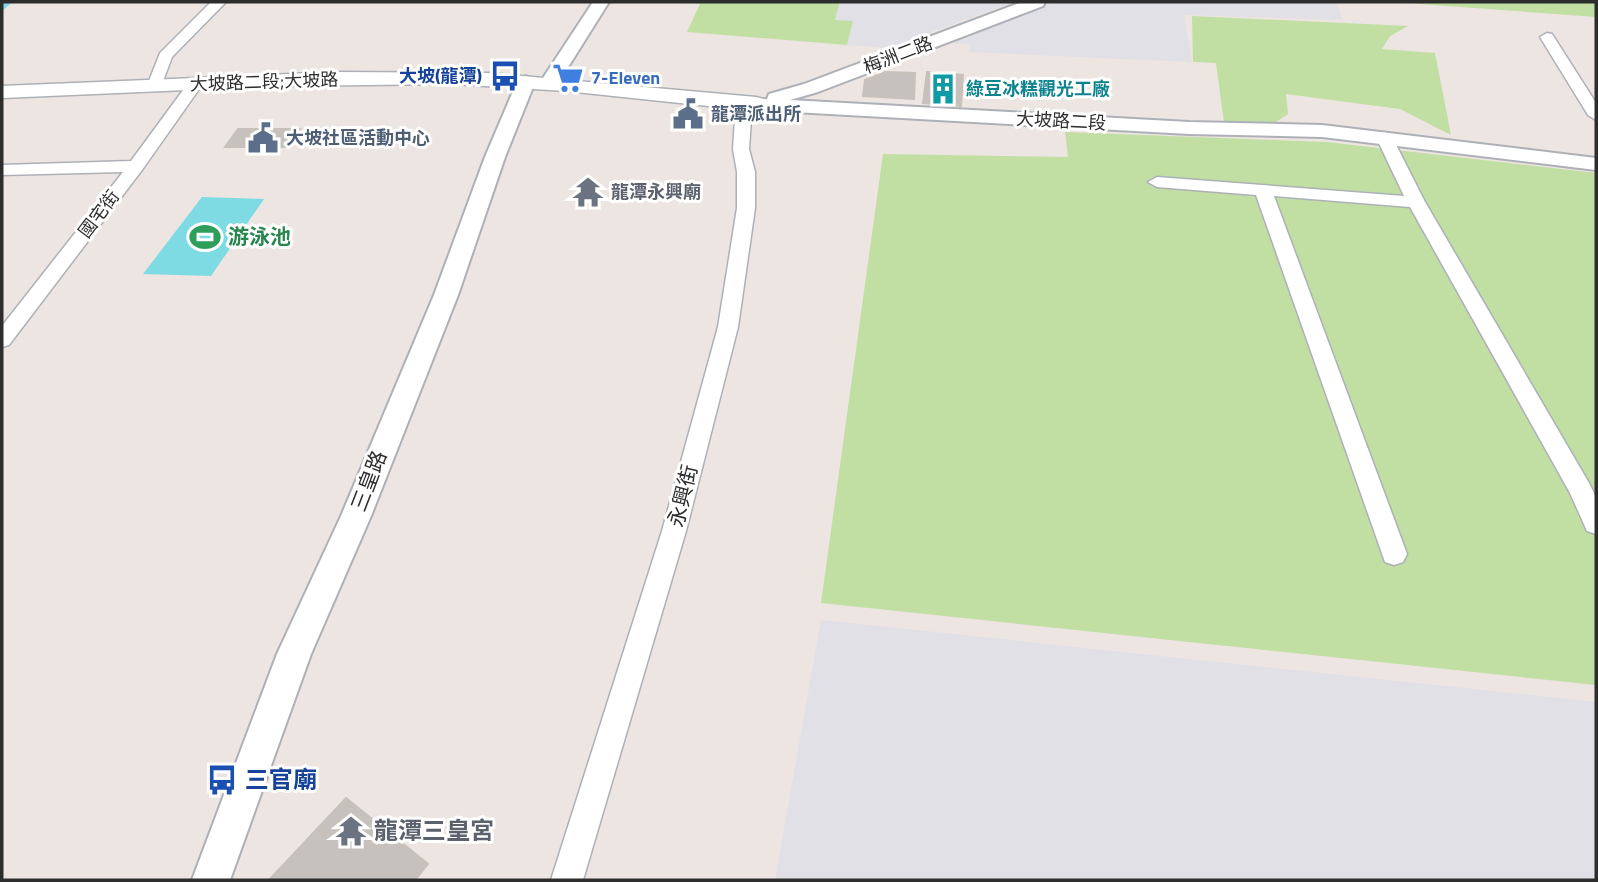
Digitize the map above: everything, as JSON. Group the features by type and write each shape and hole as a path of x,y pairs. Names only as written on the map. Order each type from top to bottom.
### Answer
{"main road":[{"name":"大坡路二段;大坡路","path":"2,92 392,78 537,83"},
{"name":"大坡路二段","path":"537,83 750,103"}],"street":[{"path":"155,86 165,55 219,2"},
{"name":"三皇路","path":"211,880 293,654 356,516 446,295 495,157 537,83 601,2"},
{"name":"梅洲二路","path":"750,103 811,88 1037,2"},
{"path":"1546,37 1596,115"},
{"name":"國宅街","path":"2,340 136,166 194,85"},
{"name":"大坡路二段","path":"750,103 1189,128 1322,131 1596,164"},
{"name":"永興街","path":"568,880 674,531 728,327 746,208 746,172 741,149 750,103"},
{"path":"1384,137 1416,202 1581,490 1596,524"},
{"path":"2,170 136,166"},
{"path":"1157,182 1416,202"},
{"path":"1263,191 1394,554"}],"shaded area":[{"path":"840,2 1013,2 888,48 847,45 853,22 835,20"},
{"path":"1054,2 1336,2 1343,20 1184,15 1192,62 968,52 971,45 952,43"},
{"path":"821,620 1596,702 1596,880 775,880"}],"green space":[{"path":"668,2 840,2 835,20 853,21 847,45 687,32 700,4"},
{"path":"1392,2 1596,2 1596,17"},
{"path":"1192,16 1408,26 1390,36 1382,49 1435,53 1451,135 1400,109 1286,94 1288,114 1270,126 1224,123 1216,63 1193,62"},
{"path":"1065,132 1327,142 1596,173 1596,685 821,603 883,154 1068,157"}],"water":[{"name":"游泳池","path":"202,197 264,199 211,276 143,274"}],"building":[{"path":"885,72 915,73 914,99 863,96 865,80"},
{"name":"綠豆冰糕觀光工廠","path":"927,72 963,75 961,106 923,103"},
{"name":"大坡社區活動中心","path":"238,129 300,129 289,147 225,147"},
{"name":"龍潭三皇宮","path":"346,798 428,864 415,880 269,880"}],"waterway":[{"path":"2,8 9,2"}],"place":[{"name":"大坡(龍潭)","path":"505,76"},
{"name":"7-Eleven","path":"568,78"},
{"name":"綠豆冰糕觀光工廠","path":"943,89"},
{"name":"龍潭派出所","path":"688,114"},
{"name":"大坡社區活動中心","path":"263,138"},
{"name":"龍潭永興廟","path":"588,192"},
{"name":"游泳池","path":"205,237"},
{"name":"三官廟","path":"222,780"},
{"name":"龍潭三皇宮","path":"351,831"}]}
